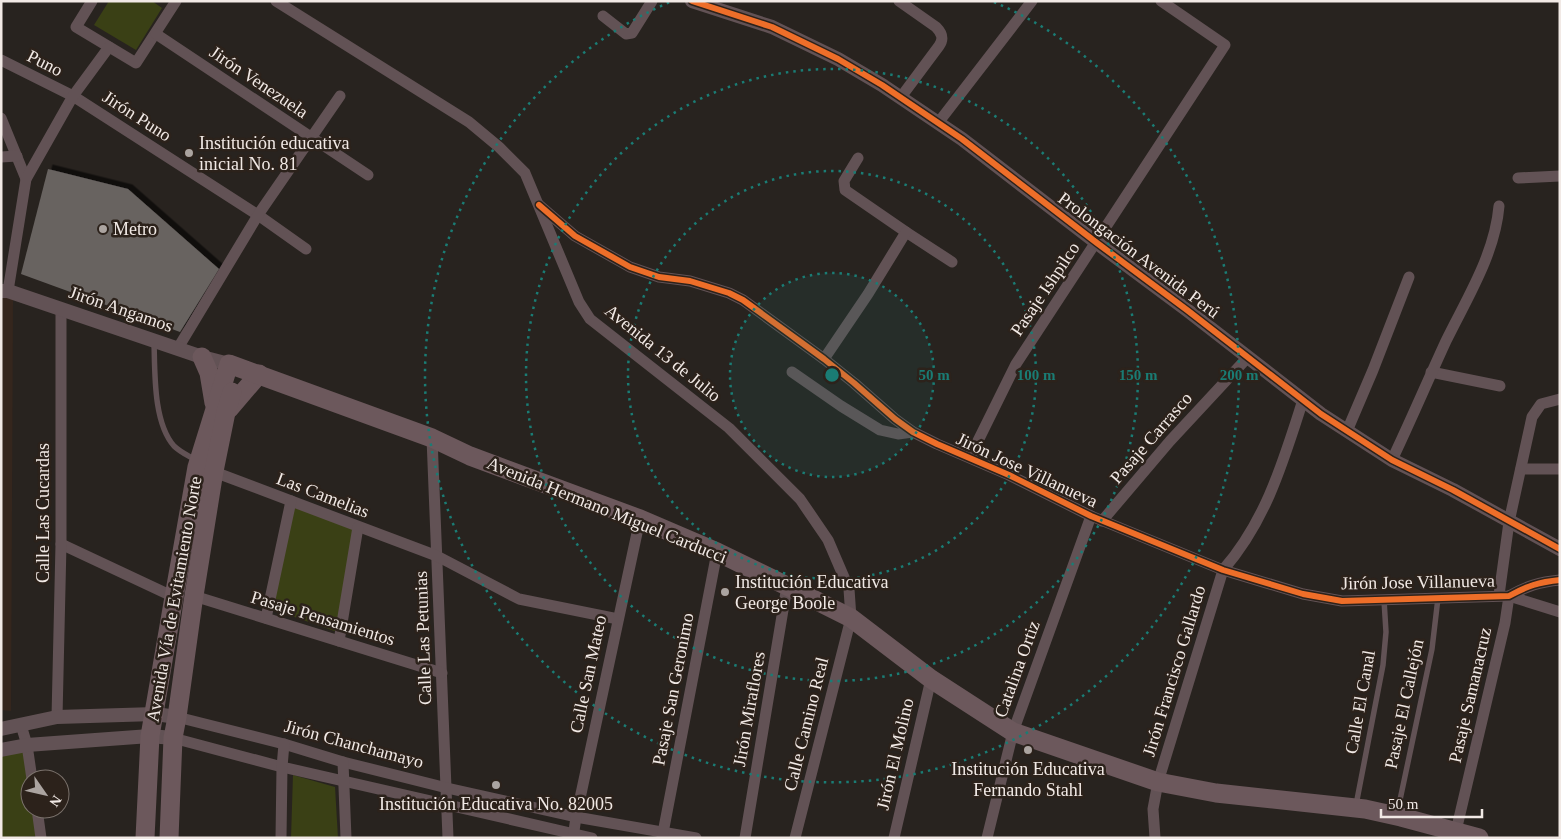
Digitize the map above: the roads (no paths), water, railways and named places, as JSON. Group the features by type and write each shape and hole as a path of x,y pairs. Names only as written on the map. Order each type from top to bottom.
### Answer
{"highway":[{"path":"202,357 220,410 259,374"},
{"name":"Avenida Hermano Miguel Carducci","path":"235,366 432,438 470,456 640,519 717,552 851,618 931,679 1013,732 1158,782 1216,793 1355,808 1396,816 1479,838"},
{"name":"Avenida Vía de Evitamiento Norte","path":"146,838 150,736 174,597 203,467 235,366"},
{"name":"Avenida Vía de Evitamiento Norte","path":"169,838 173,738 194,596 203,467"}],"street":[{"path":"92,1 76,27 136,63 176,1"},
{"name":"Avenida 13 de Julio","path":"276,1 469,122 525,173 579,302 590,319 729,428 800,499 828,540 842,572 849,589 851,618"},
{"path":"602,16 626,34 632,33 652,1"},
{"name":"Prolongación Avenida Perú","path":"692,1 772,26 838,58 962,139 1321,414 1392,460 1453,490 1560,549"},
{"path":"899,1 936,27 942,35 939,46 901,98"},
{"path":"938,123 1032,1"},
{"name":"Pasaje Ishpilco","path":"970,457 1016,364 1225,45 1162,1"},
{"name":"Jirón Venezuela","path":"156,34 368,175"},
{"path":"5,291 26,179 73,96 109,47"},
{"name":"Puno","path":"1,60 73,96"},
{"name":"Jirón Puno","path":"73,96 258,215 306,249"},
{"path":"178,348 258,215 340,96"},
{"path":"1,118 26,179"},
{"path":"1,157 17,156"},
{"path":"858,158 844,181 845,190 952,262"},
{"path":"1518,178 1560,176"},
{"name":"Jirón Jose Villanueva","path":"539,205 575,236 630,267 659,277 690,281 729,293 743,300 824,359 913,432 1009,475 1102,521 1223,570 1303,594 1342,601 1504,596 1540,582 1560,580"},
{"path":"1392,460 1431,372 1490,250 1498,222 1499,206"},
{"path":"824,359 868,294 906,232"},
{"path":"1347,431 1410,277"},
{"name":"Jirón Angamos","path":"5,291 202,357 235,366"},
{"name":"Calle Las Cucardas","path":"57,717 61,544 61,309"},
{"name":"Pasaje Carrasco","path":"1102,521 1170,441 1248,357"},
{"path":"792,372 880,430 898,434 913,432"},
{"path":"1431,372 1500,386"},
{"name":"Pasaje Samanacruz","path":"1456,831 1505,623 1504,596 1509,522 1533,413 1541,404 1560,399"},
{"path":"1223,570 1246,542 1271,492 1303,400"},
{"name":"Calle Las Petunias","path":"432,438 448,838"},
{"name":"Las Camelias","path":"203,467 437,556 519,599 618,619"},
{"path":"1521,469 1560,469"},
{"path":"266,618 291,501"},
{"name":"Catalina Ortiz","path":"987,838 1013,732 1091,516"},
{"name":"Calle San Mateo","path":"573,836 640,519"},
{"path":"338,641 358,527"},
{"path":"61,544 174,597"},
{"name":"Pasaje San Geronimo","path":"662,835 717,552"},
{"name":"Jirón Francisco Gallardo","path":"1155,838 1153,809 1158,782 1223,570"},
{"name":"Jirón Miraflores","path":"745,838 788,586"},
{"name":"Pasaje Pensamientos","path":"194,596 442,673"},
{"path":"1504,596 1560,612"},
{"name":"Calle Camino Real","path":"795,838 851,618"},
{"name":"Jirón El Molino","path":"894,838 931,679"},
{"name":"Jirón Chanchamayo","path":"1,729 57,717 155,714 177,717 446,788 576,818 662,835 696,838"},
{"path":"21,725 27,745 31,769"},
{"name":"Jirón Chanchamayo","path":"1,750 27,745 150,736 173,738 282,767 447,804 573,836 592,838"},
{"path":"281,838 284,744"},
{"path":"343,762 346,838"},
{"path":"38,819 41,838"}],"lane":[{"path":"154,340 158,405 166,435 175,447 203,467"},
{"name":"Pasaje El Callejón","path":"1396,816 1432,649 1438,598"},
{"name":"Calle El Canal","path":"1355,808 1383,665 1386,632 1384,600"}],"place":[{"name":"Institución educativa inicial No. 81","path":"189,153"},
{"name":"Metro","path":"103,229"},
{"name":"Institución Educativa George Boole","path":"725,592"},
{"name":"Institución Educativa Fernando Stahl","path":"1028,750"},
{"name":"Institución Educativa No. 82005","path":"496,785"}]}
